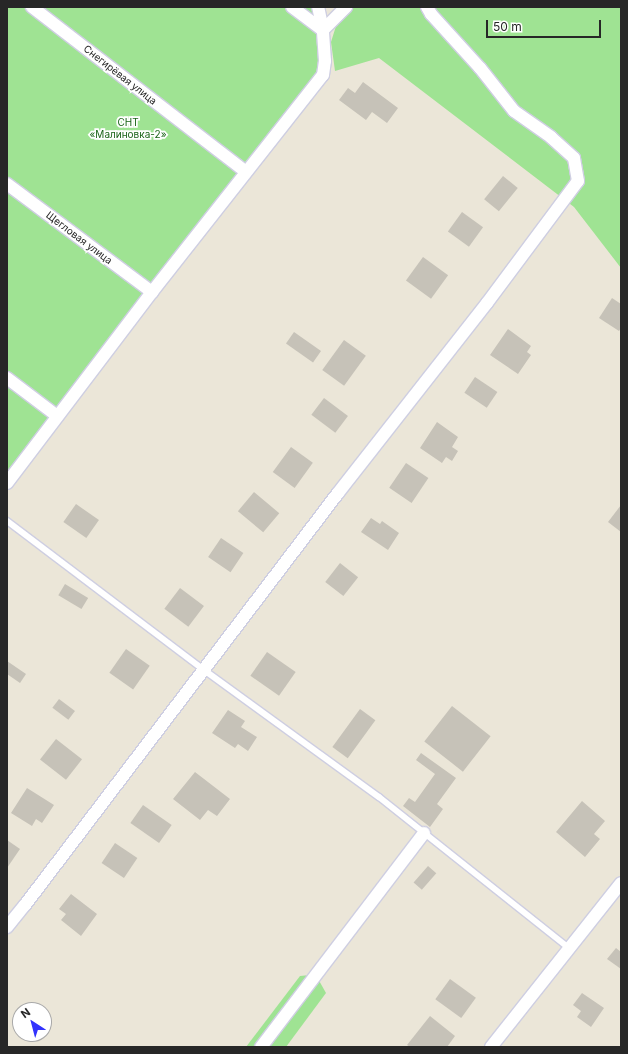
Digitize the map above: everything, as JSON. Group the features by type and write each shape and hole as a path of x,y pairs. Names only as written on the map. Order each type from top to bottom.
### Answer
{"street":[{"name":"Снегирёвая улица","path":"32,7 246,172"},
{"path":"292,7 323,30"},
{"path":"7,483 152,292 323,76 325,61 323,30 318,7"},
{"path":"323,30 346,7"},
{"path":"7,927 338,493 487,304 578,181 574,158 551,137 514,111 480,68 431,14 427,7"},
{"name":"Щегловая улица","path":"7,184 152,292"},
{"path":"7,378 57,416"},
{"path":"261,1047 424,833"},
{"path":"491,1047 621,883"}],"lane":[{"path":"7,521 204,670 378,797 569,948"}],"green space":[{"name":"СНТ «Малиновка-2»","path":"7,7 318,7 323,75 7,483"},
{"path":"353,7 621,7 621,268 574,207 379,58 335,71 331,42 336,26"},
{"path":"310,975 317,977 326,993 286,1047 246,1047 300,976"}],"building":[{"path":"363,82 398,108 387,123 372,112 366,120 339,100 348,88 355,93"},
{"path":"503,176 518,188 499,211 484,199"},
{"path":"462,212 483,227 469,247 448,231"},
{"path":"423,257 448,275 431,299 406,280"},
{"path":"612,298 621,304 621,328 619,331 599,318"},
{"path":"508,329 531,346 527,352 531,355 518,374 490,355"},
{"path":"294,332 321,351 313,362 286,343"},
{"path":"344,340 366,356 344,386 322,370"},
{"path":"475,377 497,392 487,408 464,393"},
{"path":"324,398 348,416 335,433 311,415"},
{"path":"437,422 458,437 452,447 458,451 452,461 446,457 442,463 420,448"},
{"path":"291,447 313,463 295,488 273,472"},
{"path":"406,463 428,478 412,503 389,488"},
{"path":"254,492 279,513 263,532 238,511"},
{"path":"76,504 99,520 86,538 63,522"},
{"path":"621,505 621,532 608,522"},
{"path":"371,518 380,524 382,521 399,533 388,550 361,532"},
{"path":"221,538 243,553 231,572 208,557"},
{"path":"340,563 358,577 343,596 325,582"},
{"path":"65,584 88,598 81,609 58,595"},
{"path":"180,588 204,606 188,627 164,609"},
{"path":"126,649 150,666 133,689 109,673"},
{"path":"267,652 296,672 279,696 250,676"},
{"path":"7,661 26,674 20,683 7,674"},
{"path":"59,699 75,711 68,720 52,708"},
{"path":"452,706 491,736 463,772 424,741"},
{"path":"360,709 375,720 348,758 332,747"},
{"path":"228,710 245,721 241,727 257,737 248,751 238,744 235,748 212,733"},
{"path":"56,739 82,759 66,780 40,759"},
{"path":"421,753 456,778 437,804 443,809 430,827 403,806 409,798 415,802 435,774 416,760"},
{"path":"195,772 230,799 217,816 208,810 200,820 173,799"},
{"path":"27,788 54,805 42,823 36,819 32,826 11,813"},
{"path":"582,801 605,821 594,834 600,839 585,857 556,832"},
{"path":"143,805 172,825 159,843 130,823"},
{"path":"7,840 20,849 7,868"},
{"path":"115,843 137,858 124,878 102,863"},
{"path":"428,866 436,873 422,890 414,883"},
{"path":"71,894 97,914 81,936 61,920 66,914 59,909"},
{"path":"616,948 621,952 621,969 607,959"},
{"path":"450,979 476,998 461,1018 435,999"},
{"path":"582,993 604,1008 591,1027 577,1017 581,1011 573,1005"},
{"path":"430,1016 455,1036 447,1047 410,1047 407,1045"}]}
